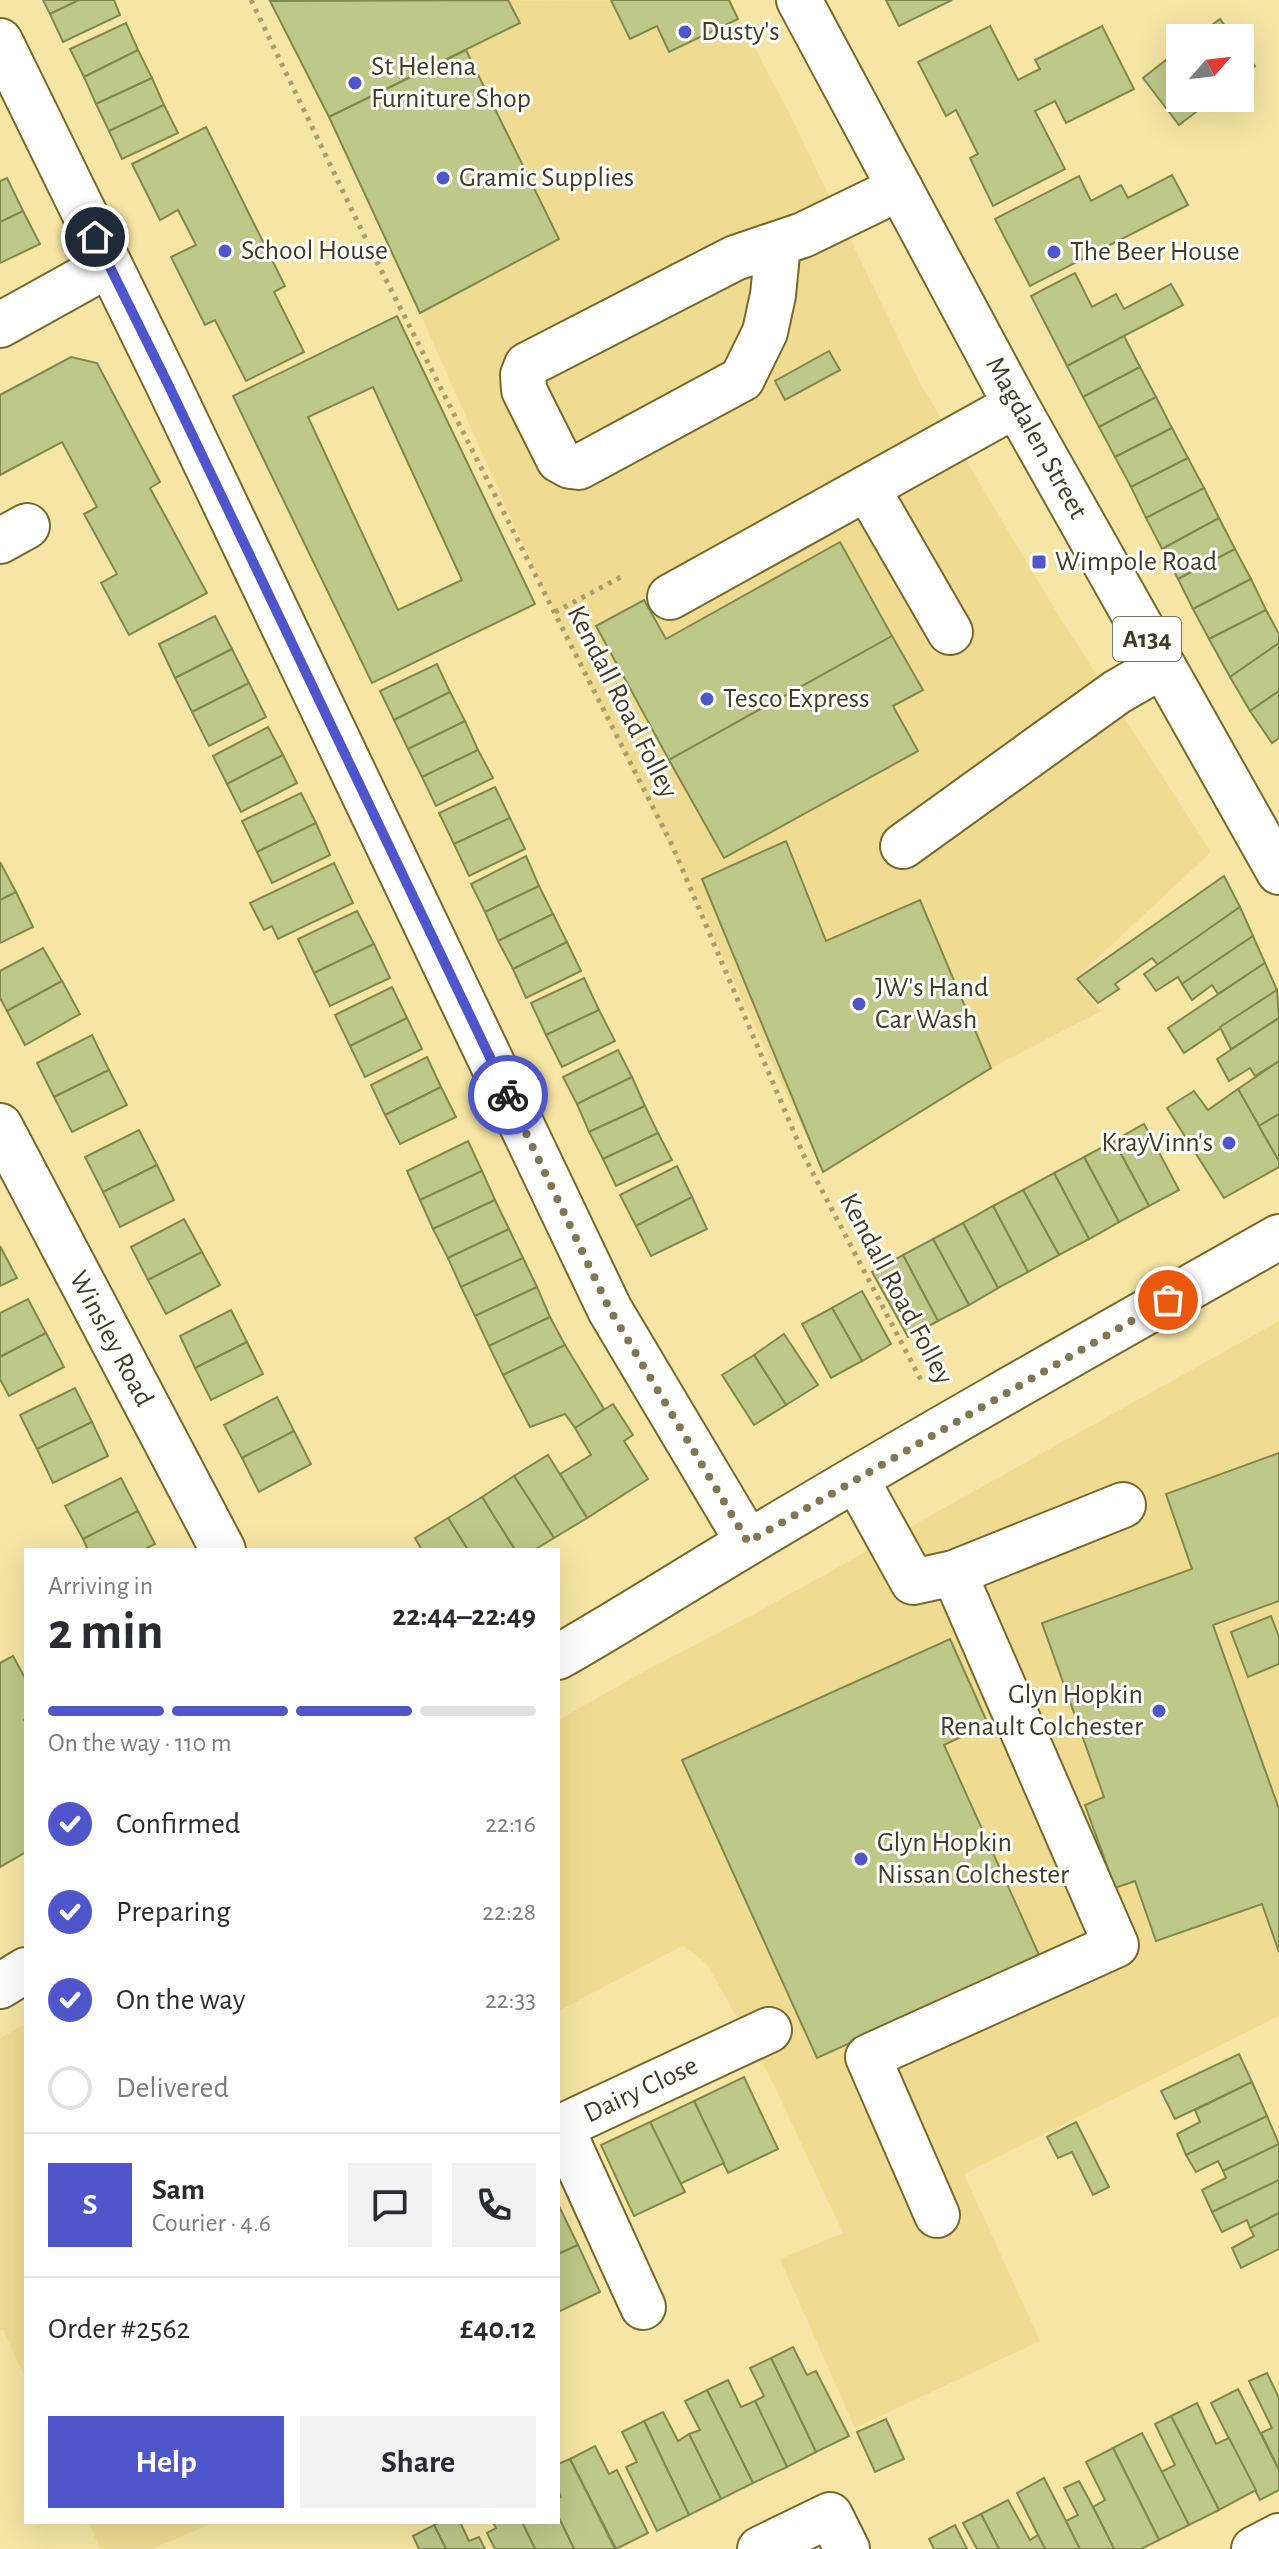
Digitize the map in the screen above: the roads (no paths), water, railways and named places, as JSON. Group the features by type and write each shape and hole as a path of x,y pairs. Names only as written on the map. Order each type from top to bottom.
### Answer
{"street":[{"name":"Magdalen Street","path":"799,0 1016,405 1279,872"},
{"path":"0,41 166,380 610,1310 748,1542"},
{"path":"778,244 773,295 765,332 742,379 579,467 559,460 524,390 523,375 527,365 735,258 803,235 900,188"},
{"path":"0,325 108,265"},
{"path":"670,597 1016,405"},
{"path":"867,488 950,632"},
{"path":"903,846 1117,692 1162,666"},
{"name":"Winsley Road","path":"0,1126 222,1548"},
{"path":"560,1656 856,1479 1279,1237"},
{"path":"856,1479 913,1582 954,1573 1123,1505"},
{"path":"937,2215 868,2057 1116,1945 954,1573"},
{"path":"0,1986 24,1971"},
{"name":"Dairy Close","path":"643,2307 561,2127 769,2030"},
{"path":"760,2549 830,2515 847,2549"},
{"path":"1254,2549 1279,2536"}],"place":[{"name":"Dusty's","path":"685,32"},
{"name":"St Helena Furniture Shop","path":"355,83"},
{"name":"Gramic Supplies","path":"443,178"},
{"name":"School House","path":"225,251"},
{"name":"The Beer House","path":"1054,252"},
{"name":"Wimpole Road","path":"1039,562"},
{"name":"Tesco Express","path":"707,699"},
{"name":"JW's Hand Car Wash","path":"859,1004"},
{"name":"KrayVinn's","path":"1229,1143"},
{"name":"Glyn Hopkin Renault Colchester","path":"1159,1711"},
{"name":"Glyn Hopkin Nissan Colchester","path":"861,1859"}]}
